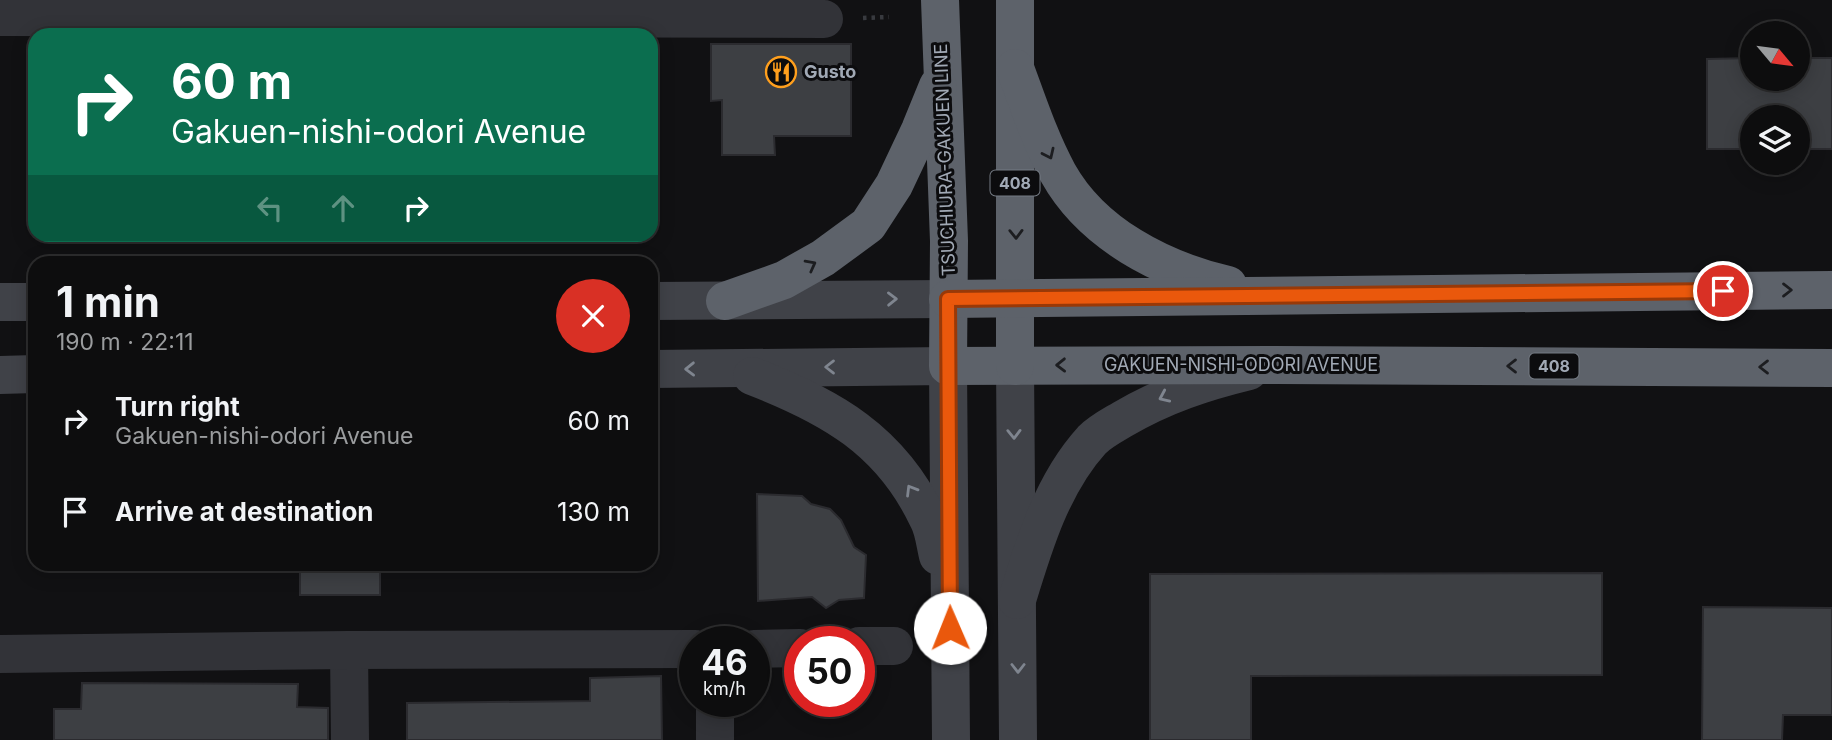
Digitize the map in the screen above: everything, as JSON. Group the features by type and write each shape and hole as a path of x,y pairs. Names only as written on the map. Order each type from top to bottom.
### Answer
{"highway":[{"name":"TSUCHIURA-GAKUEN LINE","path":"940,0 949,241 948,366"},
{"name":"408","path":"1015,0 1015,366"},
{"path":"1015,68 1036,127 1058,173 1089,214 1116,237 1166,264 1208,281 1277,296"},
{"path":"725,301 784,279 814,264 868,225 894,185 942,75"},
{"path":"948,299 1832,290"},
{"name":"GAKUEN-NISHI-ODORI AVENUE","path":"948,366 1832,368"}],"main road":[{"path":"658,301 948,299"},
{"path":"0,302 28,302"},
{"path":"1017,600 1033,548 1053,501 1073,465 1093,439 1103,430 1147,405 1180,390 1277,365"},
{"name":"GAKUEN-NISHI-ODORI AVENUE","path":"658,369 948,366"},
{"name":"TSUCHIURA-GAKUEN LINE","path":"948,366 951,740"},
{"path":"1015,366 1018,740"},
{"path":"730,368 797,393 830,412 867,437 900,471 929,521 949,600"},
{"path":"0,375 28,374"}],"street":[{"path":"0,18 714,9 824,19"},
{"path":"0,654 679,649"},
{"path":"349,650 350,740"},
{"path":"715,717 715,740"}],"building":[{"name":"Gusto","path":"711,44 851,44 851,136 774,136 775,155 722,155 722,100 711,101"},
{"path":"1740,58 1740,91 1810,91 1810,58 1832,58 1832,149 1810,149 1810,105 1740,105 1740,149 1707,149 1707,59"},
{"path":"757,494 802,496 811,504 830,509 841,520 854,547 866,555 864,598 839,600 826,608 812,597 758,601"},
{"path":"300,571 380,571 380,595 300,595"},
{"path":"1602,573 1602,675 1251,676 1251,740 1150,740 1150,574"},
{"path":"1703,607 1832,608 1832,715 1783,715 1782,740 1702,740"},
{"path":"661,676 662,740 407,740 407,703 590,701 590,678"},
{"path":"82,683 298,684 297,707 328,708 328,740 54,740 54,709 81,709"}],"place":[{"name":"Gusto","path":"781,72"}],"route":[{"path":"950,628 948,299 1723,291"}]}
